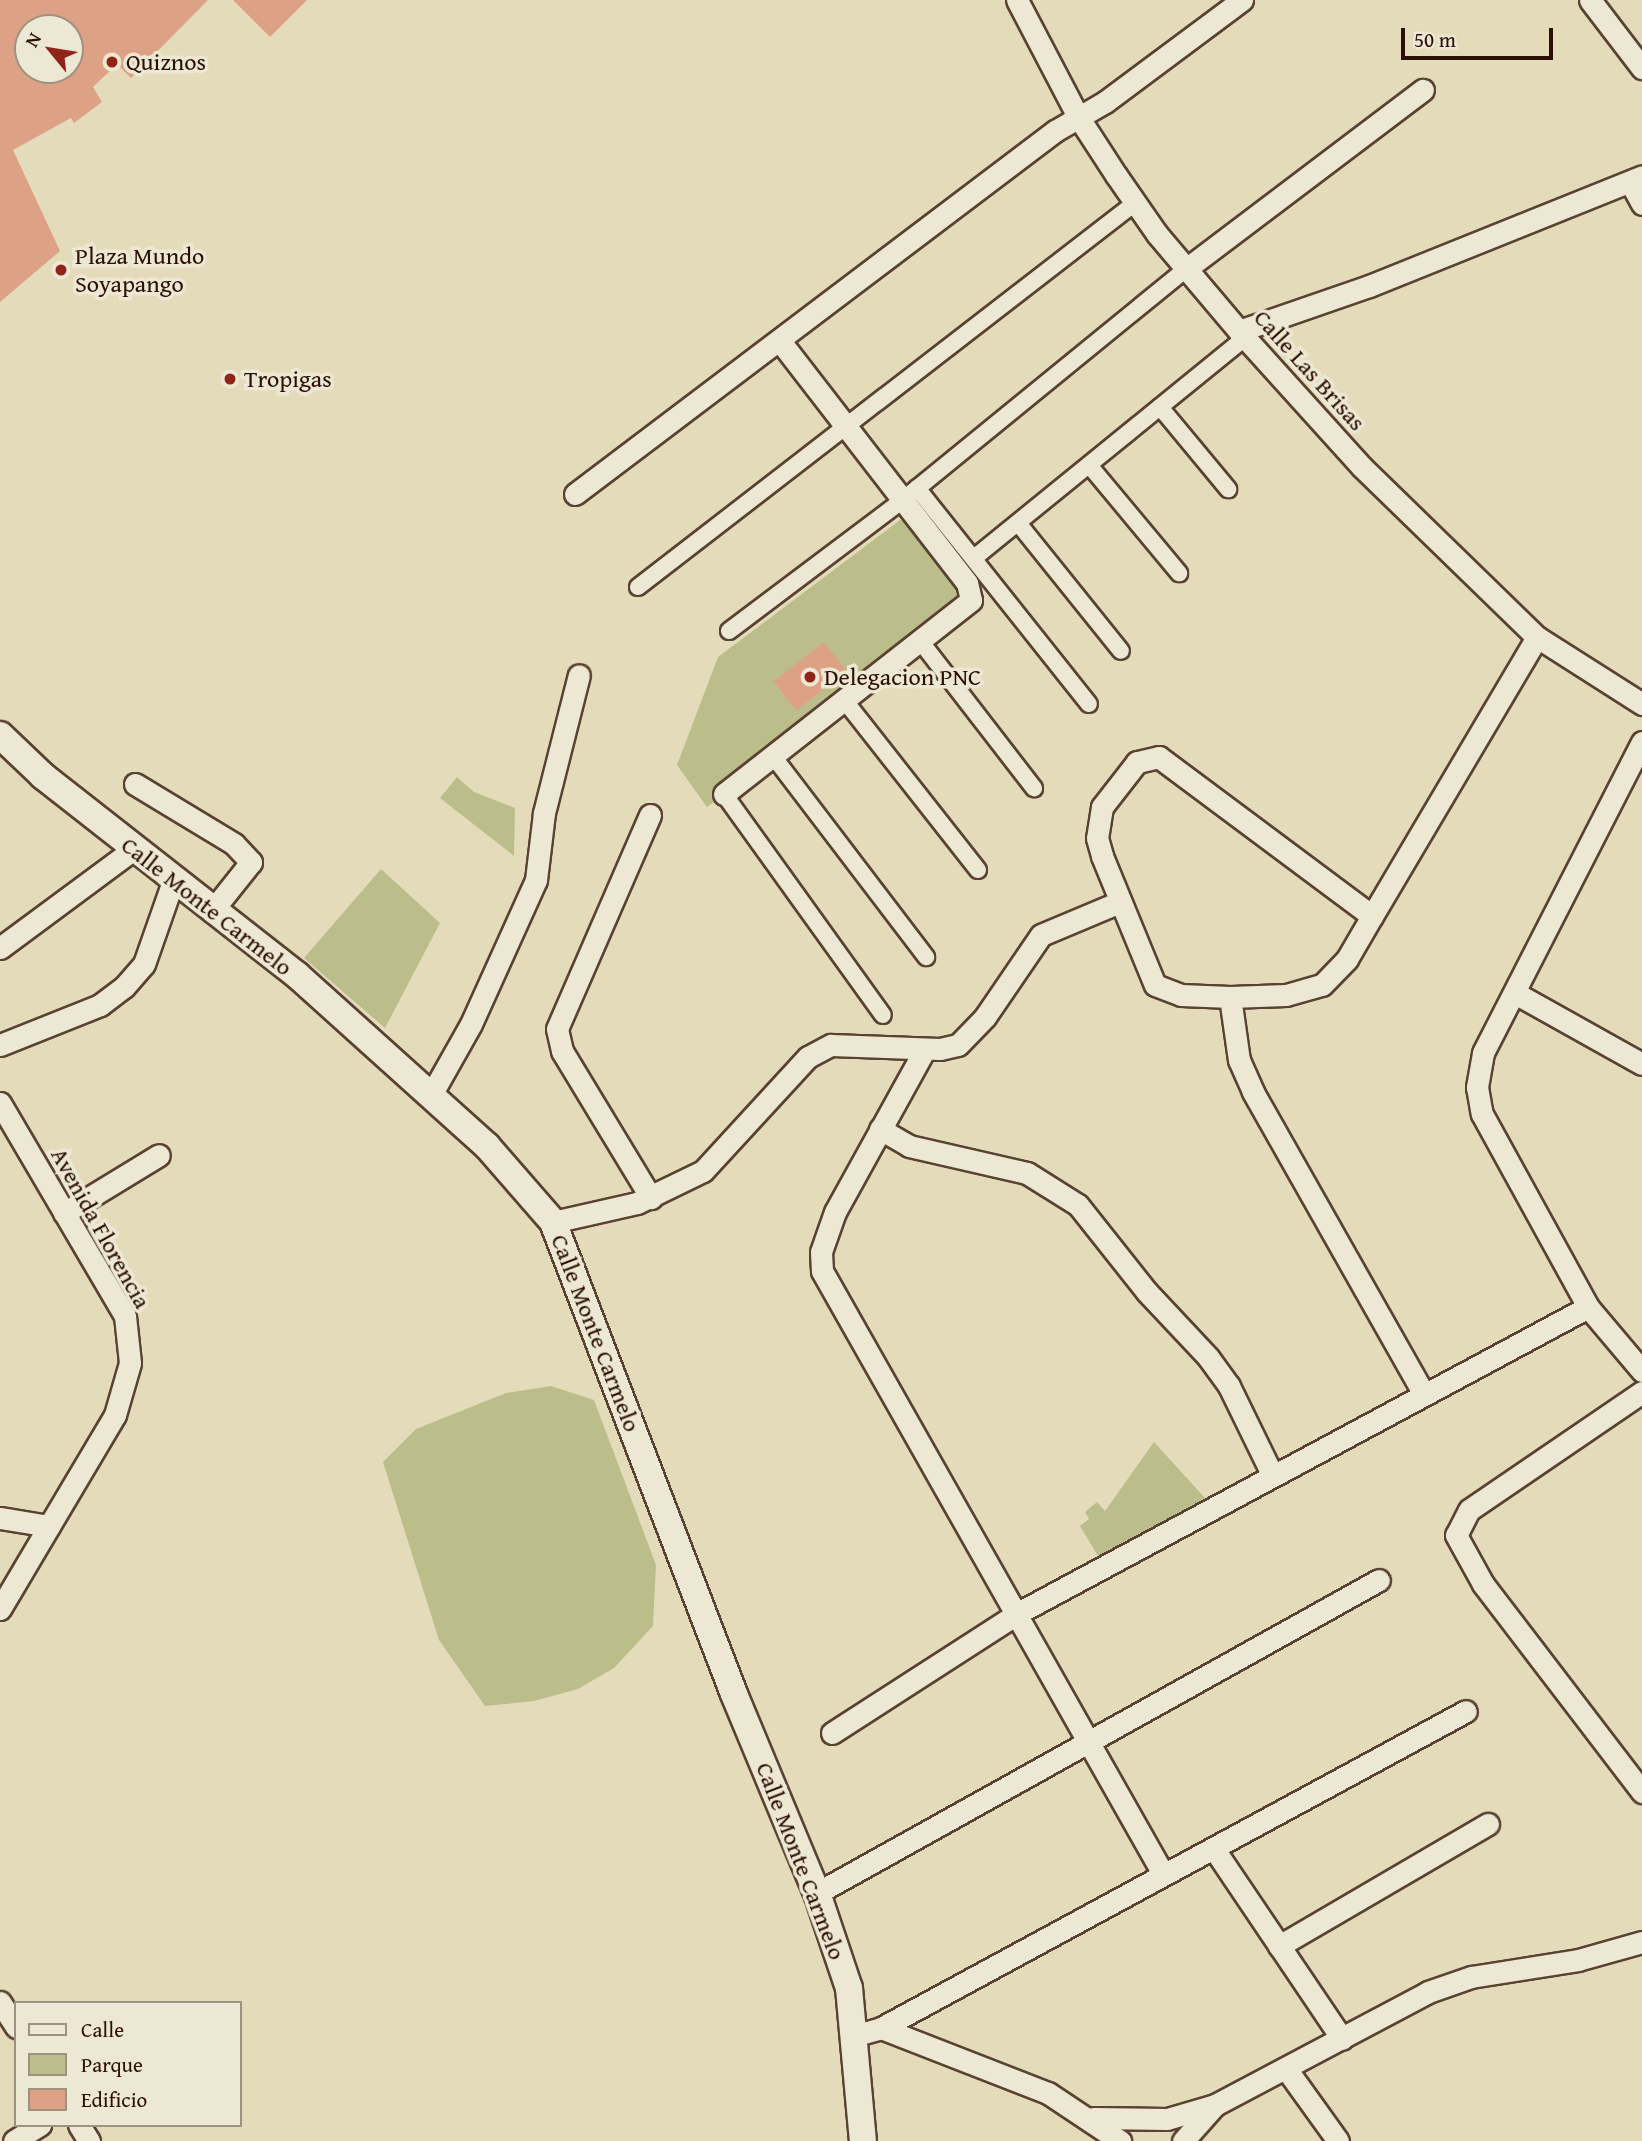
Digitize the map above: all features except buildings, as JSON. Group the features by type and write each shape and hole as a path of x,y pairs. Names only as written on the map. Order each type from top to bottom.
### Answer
{"street":[{"path":"575,494 1077,115 1105,102 1242,0"},
{"path":"1590,0 1642,68"},
{"name":"Calle Las Brisas","path":"1019,1 1077,115 1135,203 1186,270 1242,334 1362,467 1537,637 1642,704"},
{"path":"729,631 910,493 1186,270 1423,90"},
{"path":"974,558 1160,407 1242,334 1636,179 1642,204"},
{"path":"638,587 849,427 1135,203"},
{"path":"781,341 849,427 974,558 1089,704"},
{"path":"1160,407 1228,489"},
{"path":"1089,464 1179,573"},
{"path":"883,1016 724,794 965,607 972,591 910,493"},
{"path":"1018,523 1121,650"},
{"path":"1372,916 1159,757 1148,757 1125,772 1098,821 1097,838 1117,903 1156,985 1181,995 1230,997 1286,995 1322,985 1339,970 1372,916 1537,637"},
{"path":"921,642 1034,788"},
{"path":"431,1095 471,1024 536,880 544,813 579,675"},
{"path":"845,701 978,870"},
{"name":"Calle Monte Carmelo","path":"0,736 173,881 297,975 487,1146 553,1222 734,1694 817,1893 849,1988 869,2032 863,2141"},
{"path":"1642,743 1483,1053 1478,1100 1588,1307 1642,1371"},
{"path":"773,756 926,957"},
{"path":"135,784 234,844 251,862 212,911"},
{"path":"650,815 556,1028 562,1051 651,1198"},
{"path":"0,948 134,849"},
{"path":"0,1045 100,1006 124,987 144,964 173,881"},
{"path":"553,1222 651,1198 703,1171 808,1057 849,1042 925,1049 958,1045 972,1035 1041,935 1117,903"},
{"path":"1515,993 1642,1064"},
{"path":"1230,997 1239,1060 1253,1092 1424,1394"},
{"path":"925,1049 825,1235 822,1271 1090,1737 1162,1872"},
{"name":"Avenida Florencia","path":"0,1103 125,1316 130,1363 115,1415 0,1609"},
{"path":"880,1129 909,1146 1027,1173 1078,1205 1147,1292 1208,1357 1229,1387 1272,1474"},
{"path":"64,1213 159,1155"},
{"path":"832,1733 1018,1613 1272,1474 1588,1307"},
{"path":"1642,1392 1469,1510 1456,1535 1483,1584 1642,1792"},
{"path":"0,1518 49,1526"},
{"path":"817,1893 1090,1737 1379,1580"},
{"path":"869,2032 1162,1872 1214,1849 1466,1711"},
{"path":"1279,1945 1488,1824"},
{"path":"1214,1849 1342,2039"},
{"path":"1093,2118 1167,2119 1215,2105 1287,2070 1428,1992 1471,1977 1578,1960 1642,1942"},
{"path":"0,2002 14,2024"},
{"path":"869,2032 996,2071 1093,2118 1120,2141"},
{"path":"1287,2070 1338,2141"},
{"path":"1183,2141 1215,2105"},
{"path":"14,2141 37,2127"}],"green space":[{"path":"912,511 967,583 954,616 707,807 677,765 718,657"},
{"path":"457,777 474,792 515,808 514,856 440,798"},
{"path":"381,869 440,923 385,1028 304,958"},
{"path":"551,1386 594,1400 656,1565 653,1626 614,1668 578,1689 534,1701 485,1706 439,1640 383,1462 416,1429 506,1393"},
{"path":"1154,1442 1205,1498 1098,1556 1080,1526 1089,1519 1085,1512 1097,1502 1105,1511"}],"place":[{"name":"Quiznos","path":"112,62"},
{"name":"Plaza Mundo Soyapango","path":"61,270"},
{"name":"Tropigas","path":"230,379"},
{"name":"Delegacion PNC","path":"810,677"}]}
